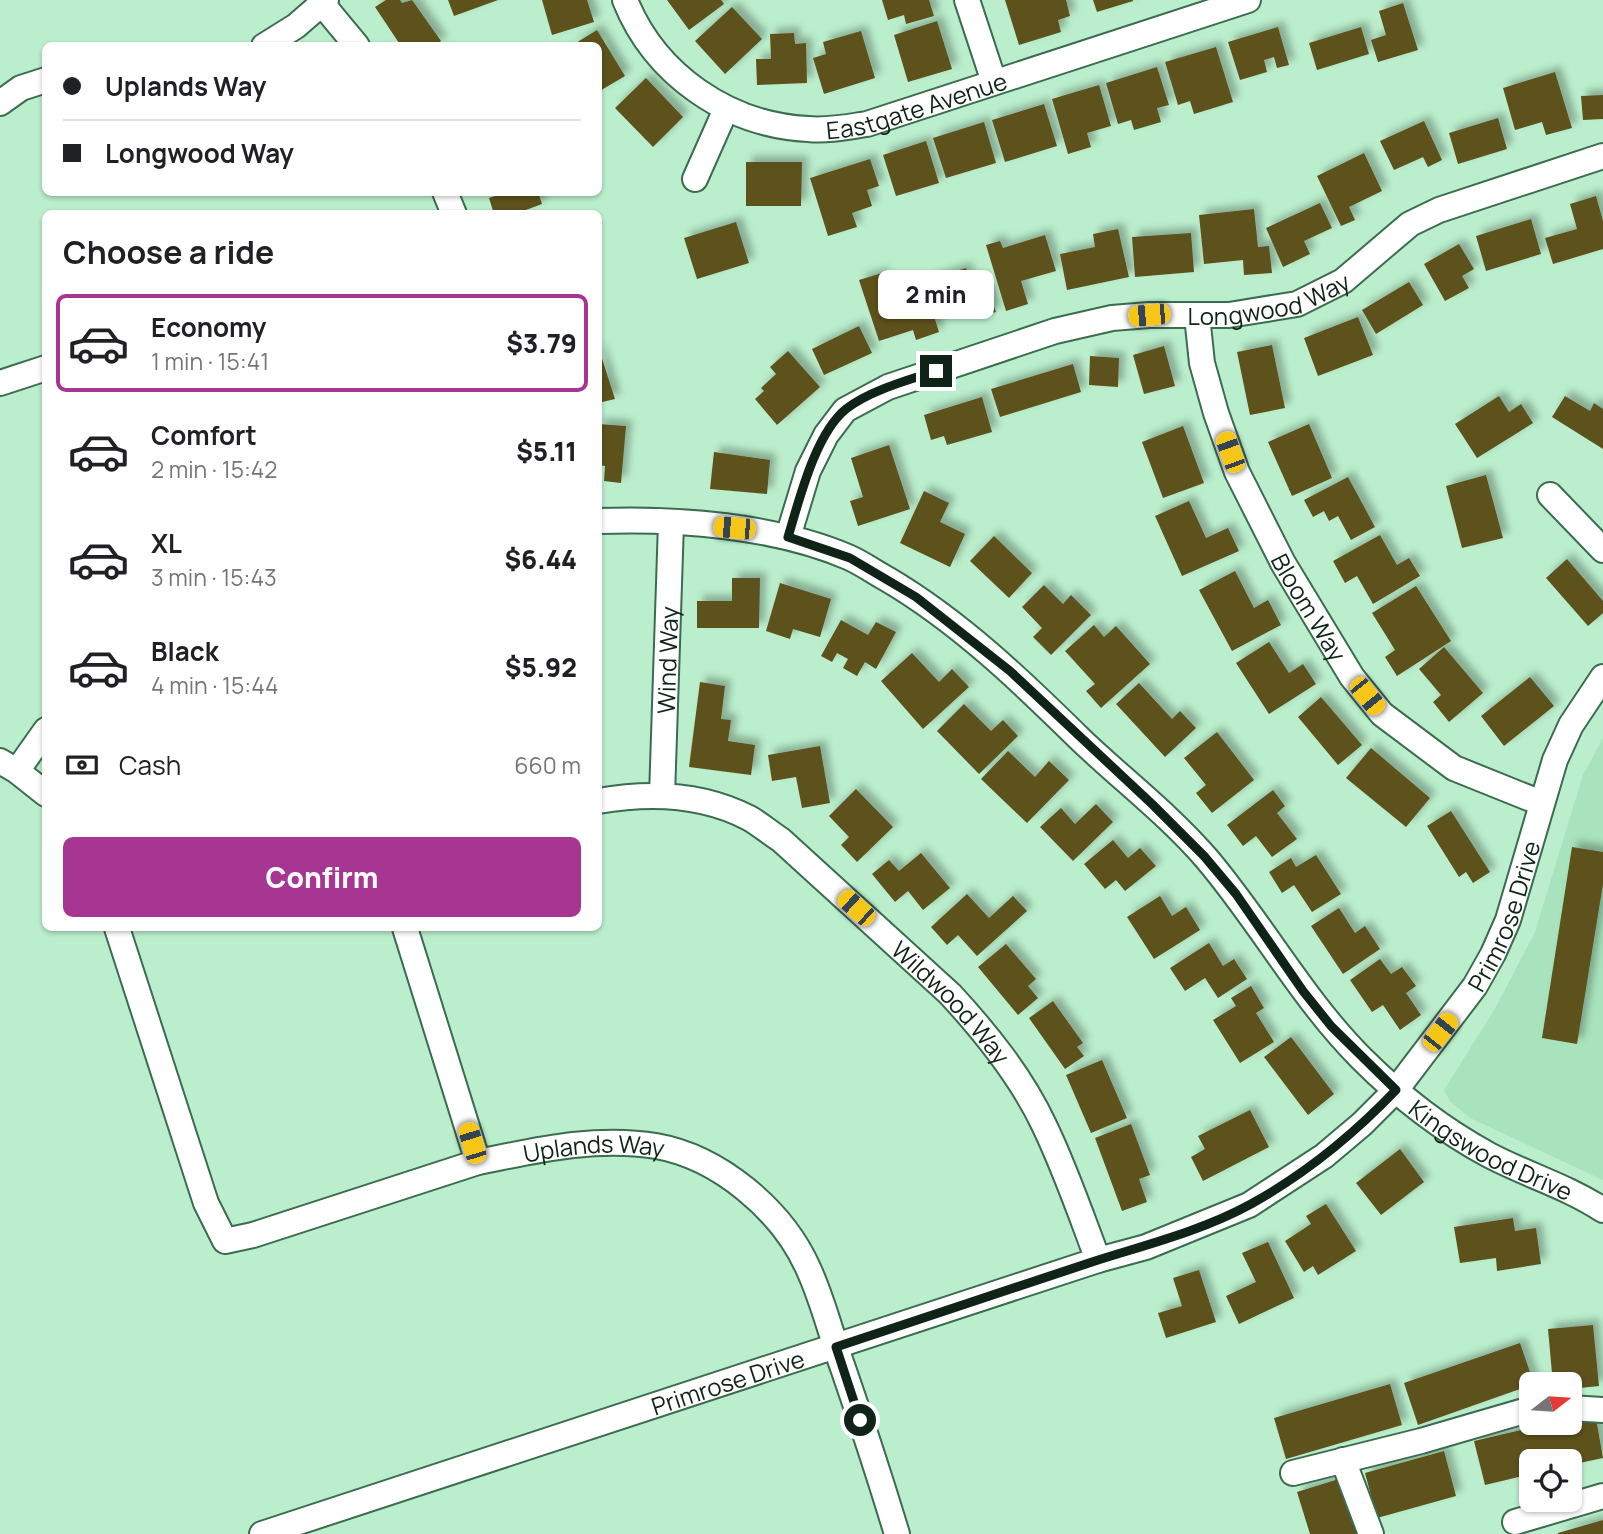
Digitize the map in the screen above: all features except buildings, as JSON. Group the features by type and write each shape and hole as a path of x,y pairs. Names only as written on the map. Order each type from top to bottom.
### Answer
{"street":[{"name":"Eastgate Avenue","path":"625,0 641,32 658,56 701,94 726,109 753,120 780,127 809,130 867,124 1248,0"},
{"path":"967,0 994,82"},
{"path":"270,42 296,26 323,1 354,42"},
{"path":"0,103 21,88 42,81"},
{"path":"695,179 726,109"},
{"name":"Longwood Way","path":"788,537 808,471 825,435 845,410 888,387 1055,331 1112,318 1229,315 1297,304 1343,281 1410,224 1439,211 1603,156"},
{"name":"Bloom Way","path":"1197,316 1202,363 1237,472 1283,563 1352,677 1382,714 1454,768 1541,803"},
{"path":"0,383 42,369"},
{"path":"1550,495 1603,550"},
{"name":"Kingswood Drive","path":"602,521 631,520 734,528 788,537 850,558 916,597 1010,671 1204,856 1236,894 1303,991 1331,1026 1396,1090 1462,1139 1490,1155 1563,1186 1603,1210"},
{"name":"Wind Way","path":"662,796 671,523"},
{"name":"Primrose Drive","path":"262,1534 1098,1260 1146,1247 1249,1205 1324,1156 1362,1124 1396,1090 1475,986 1508,920 1555,760 1570,725 1603,677"},
{"path":"42,734 9,766 42,791"},
{"name":"Wildwood Way","path":"602,800 662,796 698,800 750,819 781,840 950,994 1007,1062 1044,1123 1098,1260"},
{"name":"Uplands Way","path":"118,931 206,1203 225,1241 253,1235 478,1162 577,1143 633,1143 683,1153 706,1163 750,1194 778,1220 808,1268 897,1534"},
{"path":"406,931 478,1162"},
{"path":"1582,1408 1603,1409"},
{"path":"1293,1473 1421,1441 1519,1412"},
{"path":"1343,1460 1371,1534"},
{"path":"1515,1522 1603,1496"}],"shaded area":[{"path":"1603,738 1603,1180 1470,1118 1450,1101 1444,1090 1496,1007 1535,932 1583,775"}],"route":[{"path":"860,1420 836,1347 1098,1260 1146,1247 1249,1205 1324,1156 1396,1090 1331,1026 1303,991 1236,894 1204,856 1010,671 916,597 850,558 788,537 808,471 825,435 845,410 888,387 936,371"}]}
